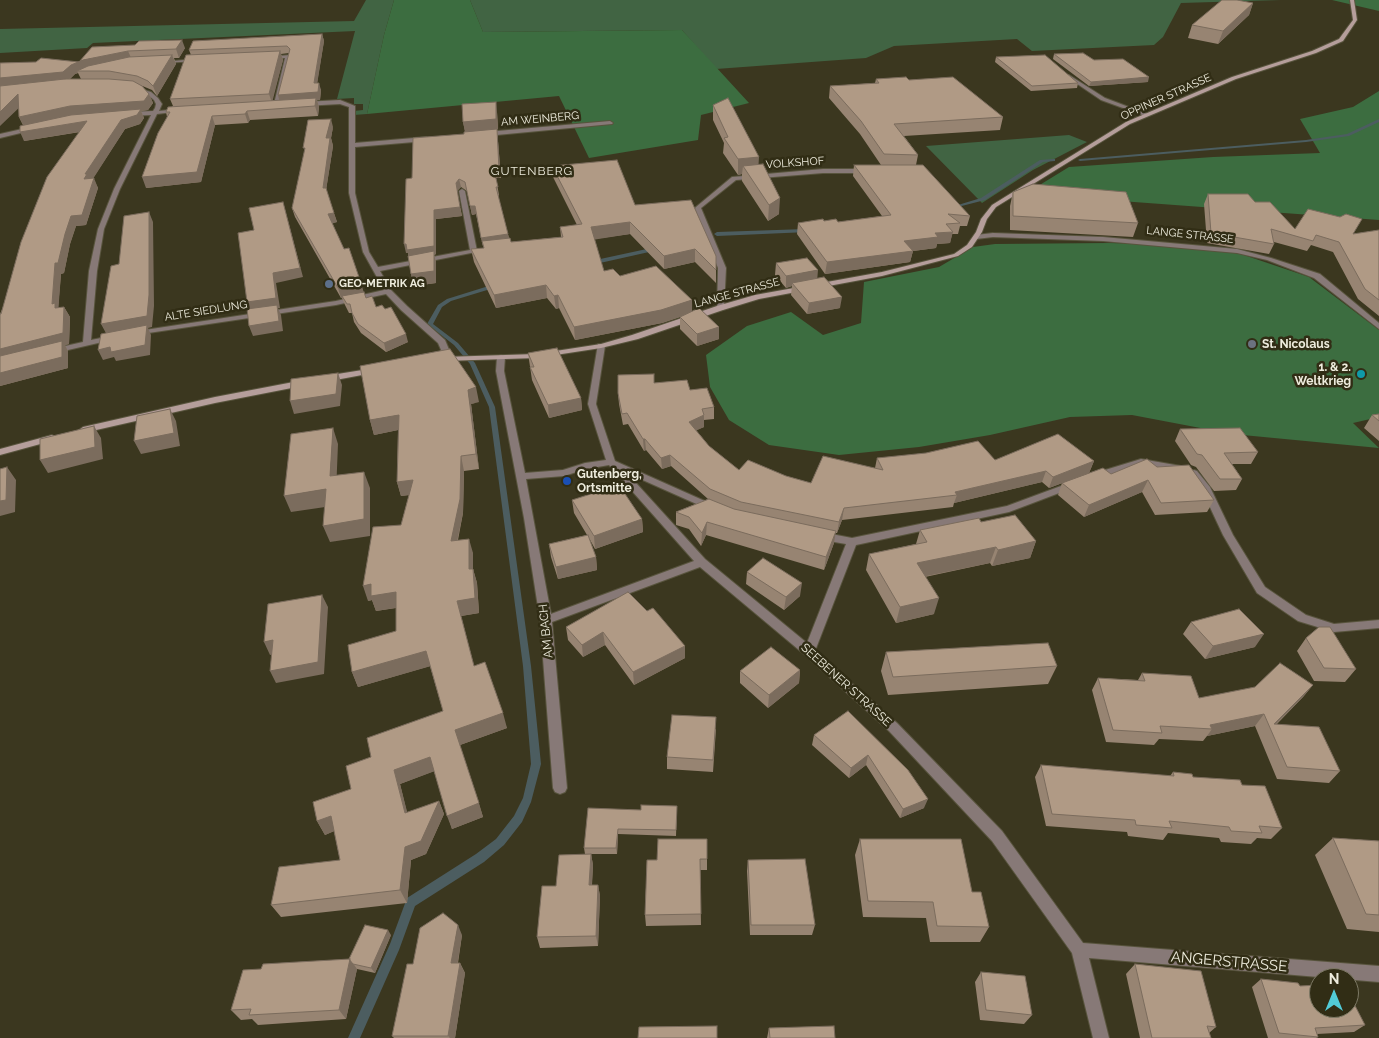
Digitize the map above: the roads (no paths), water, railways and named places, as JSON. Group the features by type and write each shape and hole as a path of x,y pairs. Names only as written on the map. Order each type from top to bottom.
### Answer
{"street":[{"name":"OPPINER STRASSE","path":"970,246 984,219 994,206 1128,123 1234,78 1314,52 1341,40 1355,20 1352,0"},
{"path":"259,57 288,56 275,107"},
{"path":"152,62 200,60"},
{"path":"1063,71 1078,84 1103,99 1147,115"},
{"path":"87,343 93,271 101,229 117,189 159,104 149,93 127,86"},
{"path":"294,105 344,102 352,106 352,194 362,240 388,291 442,342 449,358"},
{"path":"265,107 284,106"},
{"path":"121,115 182,111"},
{"name":"AM WEINBERG","path":"481,134 610,123"},
{"path":"0,136 35,128"},
{"path":"352,145 432,138"},
{"name":"VOLKSHOF","path":"720,308 722,268 698,208 734,178 823,170 872,171"},
{"path":"462,191 474,251"},
{"name":"LANGE STRASSE","path":"976,237 993,235 1103,239 1237,251 1269,259 1317,276 1379,327"},
{"name":"LANGE STRASSE","path":"433,361 449,358 536,356 601,346 635,338 720,308 758,297 922,265 956,255 970,246"},
{"path":"376,270 483,250"},
{"name":"ALTE SIEDLUNG","path":"125,336 336,303 388,291"},
{"path":"48,353 115,338"},
{"name":"SEEBENER STRASSE","path":"601,346 592,404 611,462 702,562 809,652 893,727 997,836 1079,950 1101,1038"},
{"name":"AM BACH","path":"502,357 500,371 521,476 546,620 560,788"},
{"path":"0,452 215,400 388,368"},
{"path":"521,476 564,472 611,462 720,511"},
{"path":"814,534 852,542 1009,509 1084,480 1141,462 1192,470 1205,487 1228,535 1261,590 1302,618 1334,628 1379,624"},
{"path":"809,652 852,542"},
{"path":"546,620 702,562"},
{"name":"ANGERSTRASSE","path":"1079,950 1379,974"}],"waterway":[{"path":"1080,160 1306,141 1348,135 1379,120"},
{"path":"950,208 983,199 1042,161 1053,160"},
{"path":"717,234 806,231"},
{"path":"591,263 656,249"},
{"path":"354,1038 395,946 411,902 480,858 500,842 518,819 528,799 536,764 527,666 492,407 473,364 456,344 430,324 440,306 449,300 495,286"}],"place":[{"name":"GEO-METRIK AG","path":"329,284"},
{"name":"St. Nicolaus","path":"1252,344"},
{"name":"1. & 2. Weltkrieg","path":"1361,374"},
{"name":"Gutenberg, Ortsmitte","path":"567,481"}],"district":[{"name":"GUTENBERG","path":"532,171"}]}
